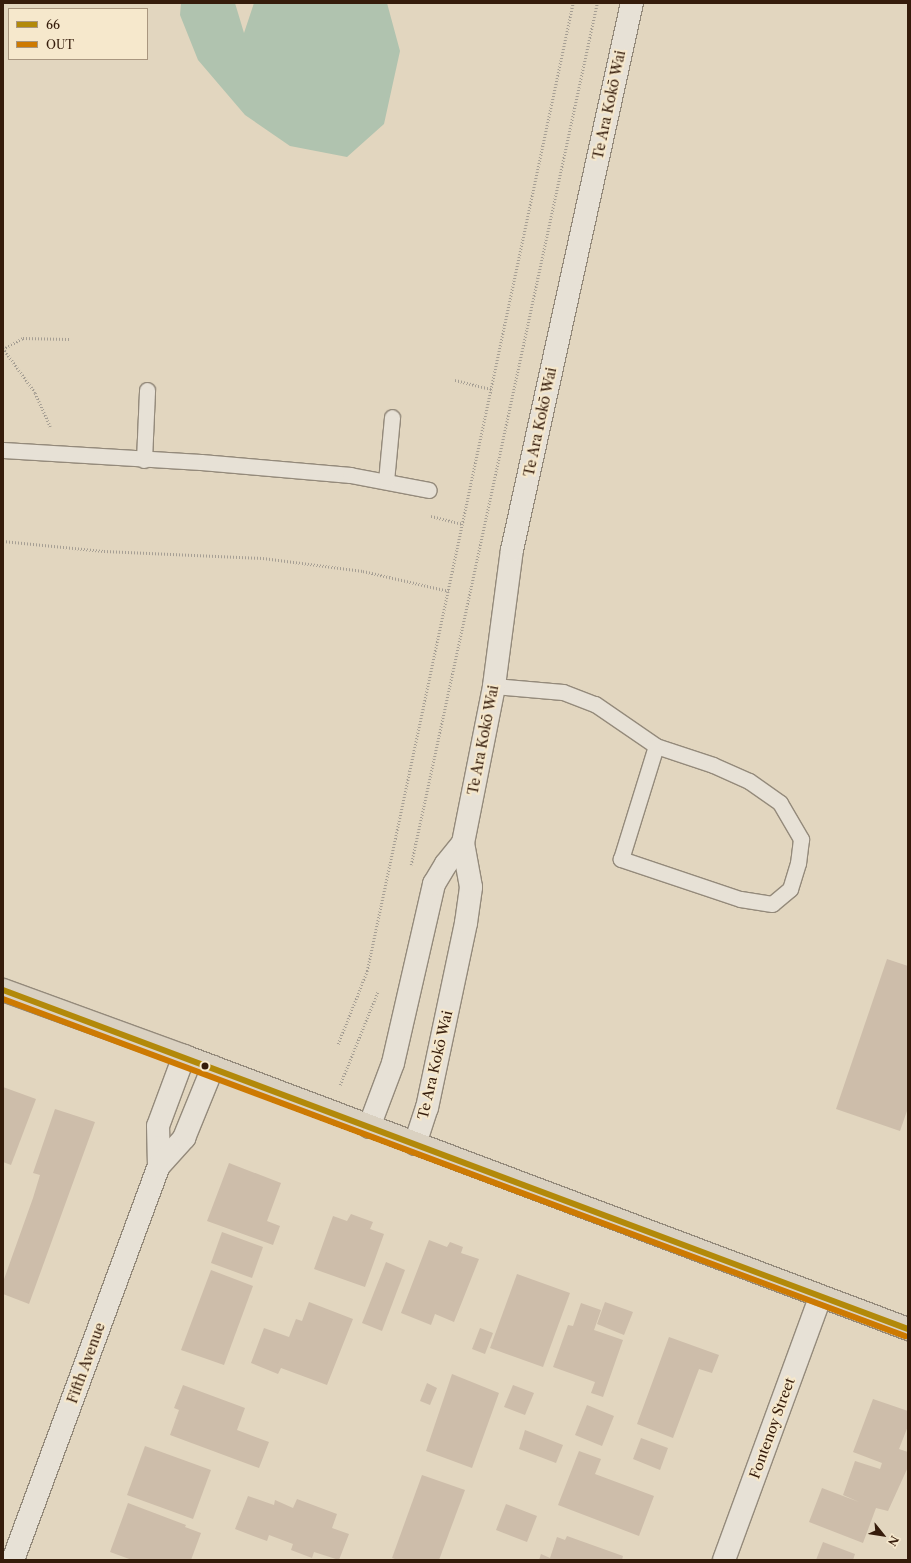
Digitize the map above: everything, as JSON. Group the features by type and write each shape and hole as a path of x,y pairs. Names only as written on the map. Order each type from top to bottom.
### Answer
{"main road":[{"path":"3,990 184,1056 908,1330"}],"street":[{"name":"Te Ara Kokō Wai","path":"415,1144 427,1108 466,923 471,887 463,843 494,686 512,550 632,3"},
{"name":"Te Ara Kokō Wai","path":"369,1127 393,1063 434,884 446,864 463,843"},
{"name":"Fifth Avenue","path":"159,1166 158,1126 184,1056"},
{"name":"Fifth Avenue","path":"13,1560 159,1166 184,1138 213,1067"},
{"name":"Fontenoy Street","path":"724,1560 820,1297"}],"lane":[{"path":"144,460 147,390"},
{"path":"386,481 392,417"},
{"path":"3,450 66,456 144,460 334,474 386,481 429,490"},
{"path":"494,686 563,692 595,704 656,746 713,765 749,781 780,804 800,839 798,863 790,889 772,904 740,899 621,859 656,746"}],"path":[{"path":"338,1044 367,971 573,3"},
{"path":"409,870 597,3"},
{"path":"66,456 35,393 3,349 12,342 23,338 69,339"},
{"path":"455,380 492,389"},
{"path":"3,541 104,551 263,558 363,571 449,591"},
{"path":"329,1111 381,984"}],"shaded area":[{"path":"181,3 235,3 244,33 254,3 387,3 400,51 384,124 347,157 290,146 245,115 198,60 180,15"}],"building":[{"path":"887,959 908,966 908,1108 900,1131 836,1109"},
{"path":"3,1087 36,1099 11,1165 3,1162"},
{"path":"55,1109 95,1122 29,1304 3,1294 3,1282 40,1175 33,1173"},
{"path":"229,1163 281,1183 267,1221 280,1226 273,1245 207,1221"},
{"path":"351,1214 373,1222 370,1229 384,1234 365,1287 314,1269 333,1216 347,1221"},
{"path":"222,1232 263,1247 252,1278 211,1263"},
{"path":"429,1240 447,1247 450,1242 463,1247 461,1253 479,1259 454,1322 435,1314 431,1325 401,1313"},
{"path":"386,1262 405,1270 382,1331 362,1323"},
{"path":"211,1270 253,1286 224,1365 181,1350"},
{"path":"517,1274 570,1293 543,1367 490,1348"},
{"path":"309,1302 353,1319 327,1385 281,1368 278,1374 251,1363 264,1328 289,1337 296,1319 302,1321"},
{"path":"605,1302 633,1312 624,1335 597,1324"},
{"path":"581,1303 601,1310 594,1330 623,1340 603,1397 591,1393 595,1382 553,1367 568,1325 573,1326"},
{"path":"480,1328 493,1333 485,1354 472,1349"},
{"path":"669,1337 719,1355 712,1373 699,1369 673,1438 637,1424"},
{"path":"452,1374 499,1393 472,1468 426,1451"},
{"path":"427,1383 437,1388 430,1405 420,1401"},
{"path":"183,1385 245,1408 237,1430 269,1442 259,1468 170,1435 179,1410 174,1408"},
{"path":"513,1385 534,1393 525,1415 504,1407"},
{"path":"873,1399 908,1411 908,1426 899,1449 908,1452 908,1467 888,1511 876,1508 863,1543 809,1522 822,1488 859,1502 843,1495 855,1461 880,1469 882,1463 853,1452"},
{"path":"587,1405 614,1416 602,1446 575,1435"},
{"path":"525,1430 563,1445 556,1463 519,1449"},
{"path":"641,1438 668,1448 660,1470 633,1459"},
{"path":"145,1446 211,1470 193,1519 127,1495"},
{"path":"579,1451 601,1459 595,1474 654,1496 639,1536 558,1505"},
{"path":"422,1475 465,1490 439,1560 398,1560 392,1558"},
{"path":"248,1496 274,1505 275,1500 293,1508 297,1499 337,1514 332,1528 349,1534 339,1560 314,1552 312,1558 291,1550 293,1544 269,1535 267,1541 235,1529"},
{"path":"128,1503 186,1525 185,1527 201,1533 191,1560 132,1560 110,1552"},
{"path":"506,1504 537,1516 527,1542 496,1530"},
{"path":"567,1536 623,1556 622,1560 539,1560 541,1554 550,1558 557,1537 565,1540"},
{"path":"823,1542 855,1554 853,1560 816,1560"}],"transit line":[{"name":"66","path":"3,990 908,1329"},
{"name":"OUT","path":"3,999 905,1336"}]}
